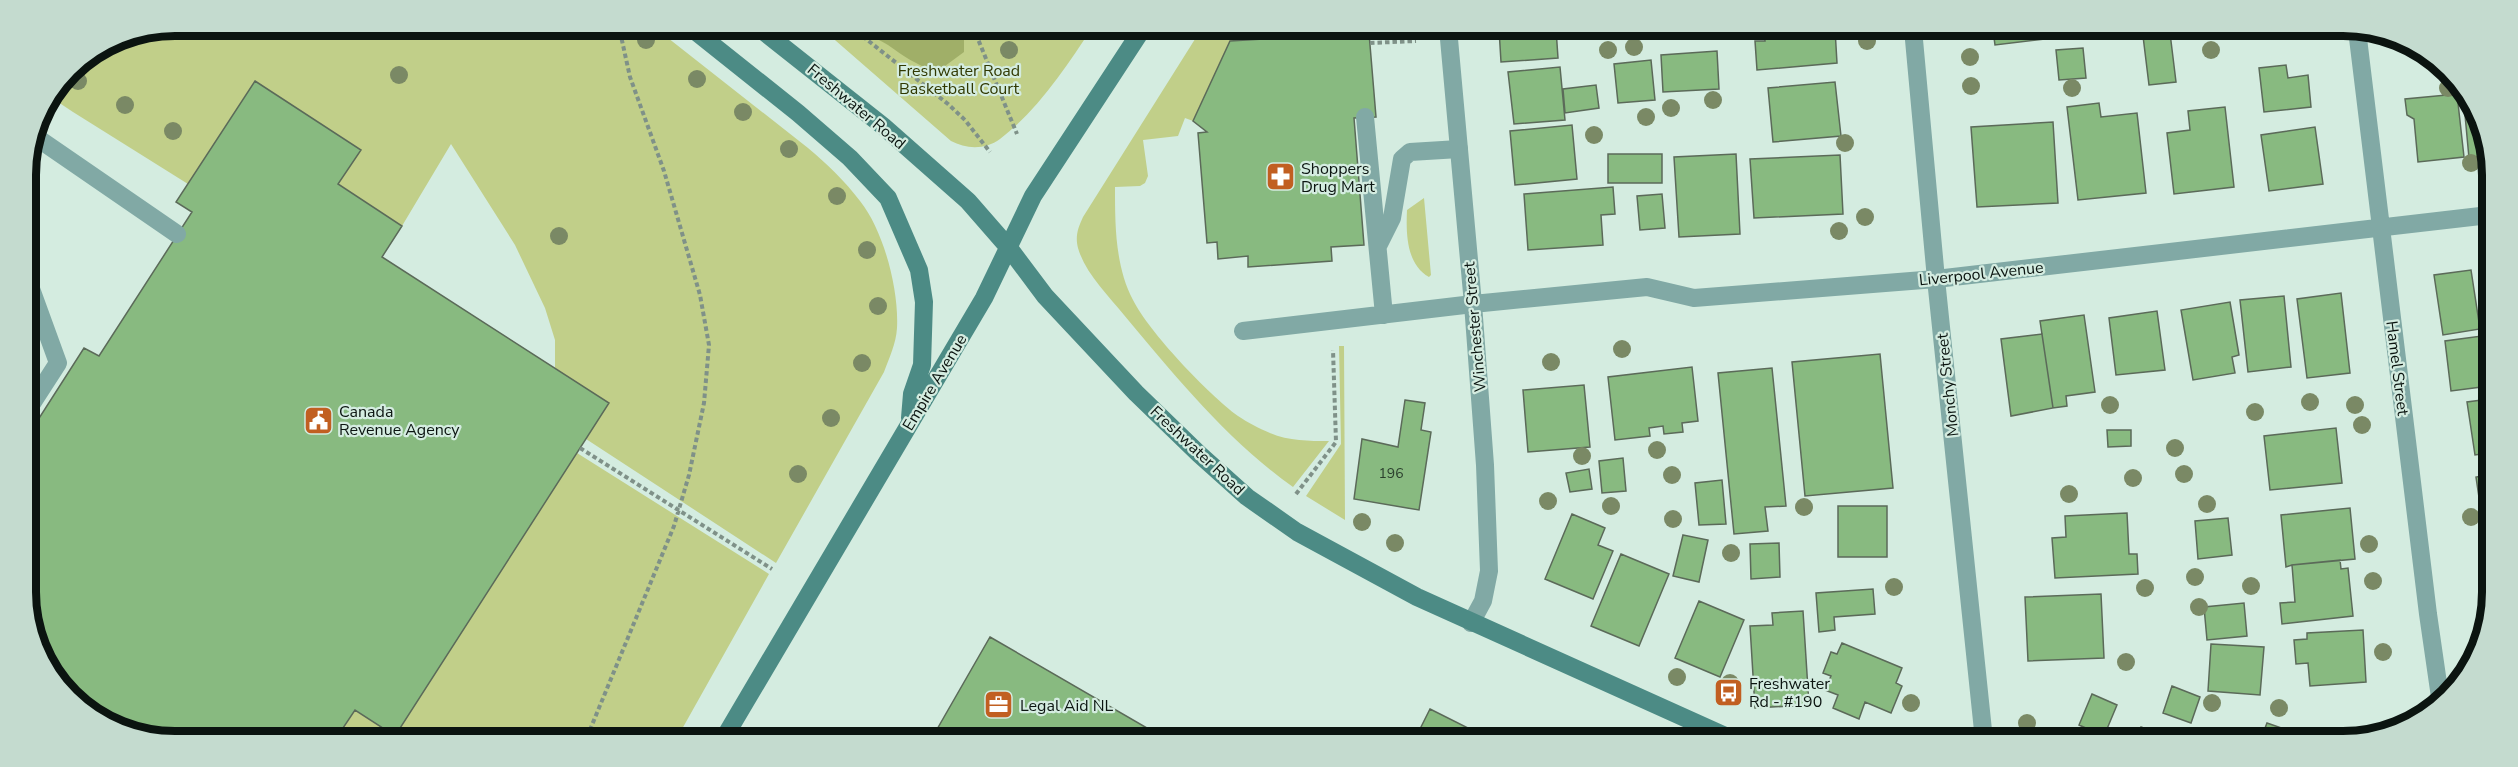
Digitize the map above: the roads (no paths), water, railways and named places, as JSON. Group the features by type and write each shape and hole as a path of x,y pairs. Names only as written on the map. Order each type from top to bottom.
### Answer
{"main road":[{"path":"701,36 816,128 850,158 888,198 920,270 924,302 922,365 912,394 910,423"},
{"name":"Freshwater Road","path":"769,36 900,141 968,201 1009,248 1045,296 1136,393 1247,497 1297,532 1335,554 1471,623 1714,731"},
{"name":"Empire Avenue","path":"728,731 984,298 1033,196 1138,36"}],"street":[{"name":"Winchester Street","path":"1449,36 1485,465 1489,571 1483,601 1471,623"},
{"name":"Monchy Street","path":"1914,36 1982,731"},
{"name":"Hamel Street","path":"2358,37 2440,692"},
{"path":"1365,117 1384,315"},
{"path":"41,140 177,234"},
{"path":"1378,248 1392,218 1402,159 1410,152 1459,149"},
{"name":"Liverpool Avenue","path":"1243,331 1647,286 1694,297 1936,279 2482,216"},
{"path":"36,302 58,363 36,397"}],"place":[{"name":"Shoppers Drug Mart","path":"1280,177"},
{"name":"Canada Revenue Agency","path":"318,420"},
{"name":"Freshwater Rd - #190","path":"1728,692"},
{"name":"Legal Aid NL","path":"999,705"}],"park label":[{"name":"Freshwater Road Basketball Court","path":"959,79"}]}
